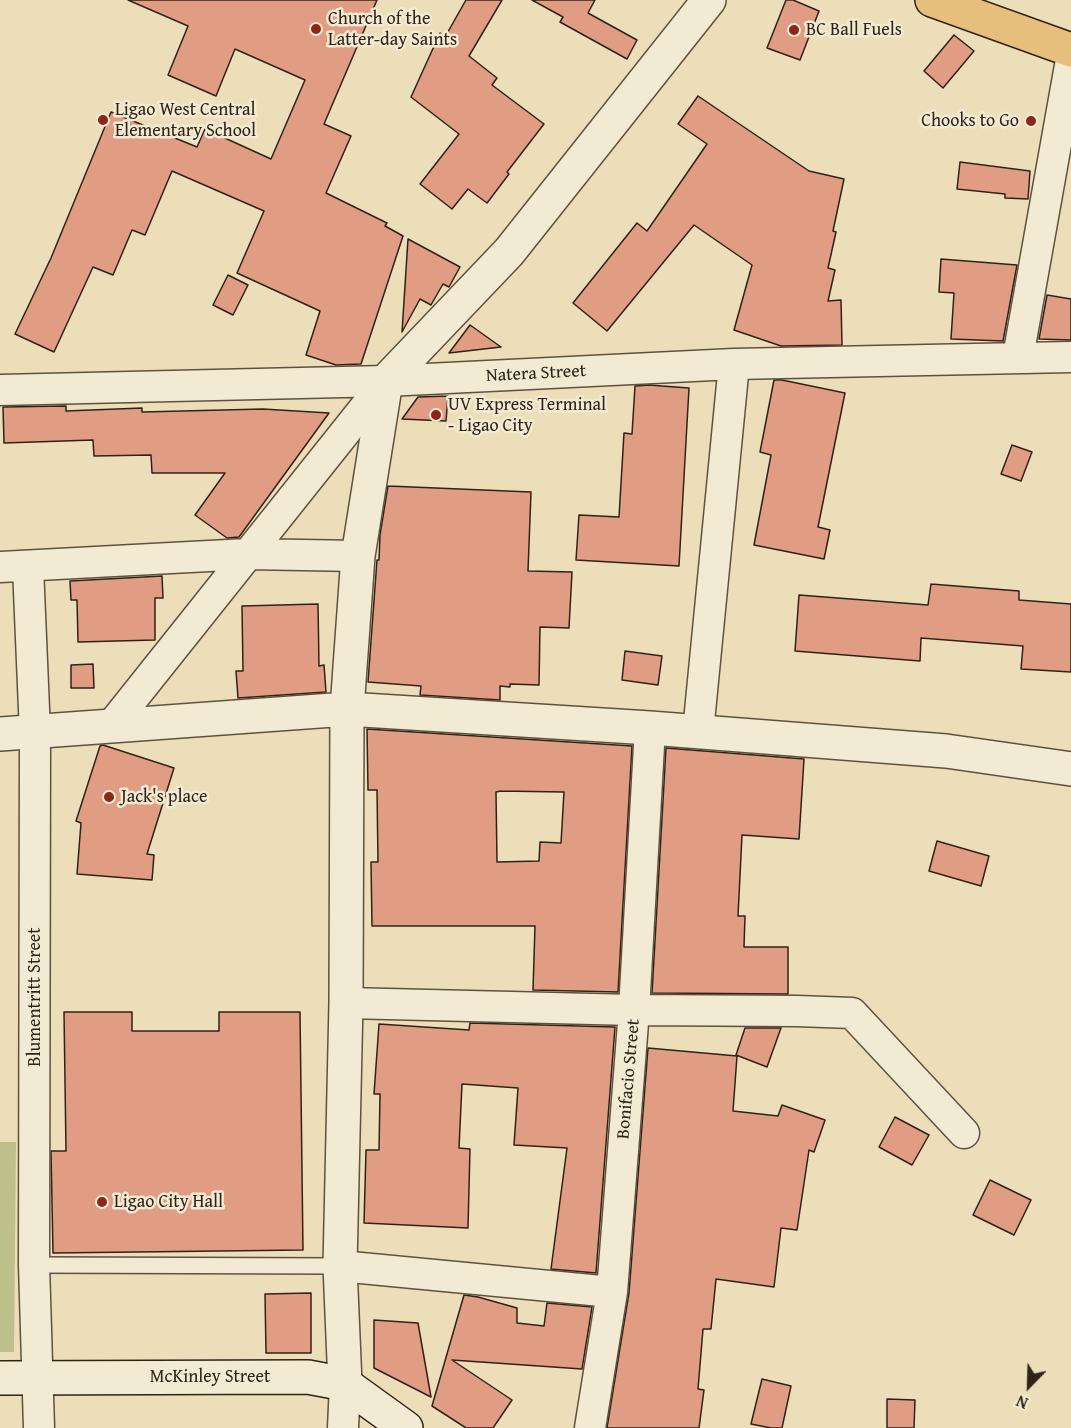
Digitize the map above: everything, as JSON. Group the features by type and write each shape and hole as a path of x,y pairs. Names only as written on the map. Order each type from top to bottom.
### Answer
{"highway":[{"path":"932,0 1071,50"}],"street":[{"path":"111,726 386,381 509,252 709,0"},
{"path":"1018,357 1071,60"},
{"name":"Natera Street","path":"0,390 386,381 734,364 1071,357"},
{"path":"698,732 734,364"},
{"path":"343,1428 345,1384 340,1266 346,1003 347,709 358,556 386,381"},
{"path":"14,567 247,554 358,556"},
{"name":"Blumentritt Street","path":"14,567 35,733 34,1265 39,1428"},
{"path":"0,734 347,709 650,728 946,751 1071,769"},
{"name":"Bonifacio Street","path":"590,1428 612,1292 634,1010 650,728"},
{"path":"346,1003 852,1013 964,1133"},
{"path":"340,1266 612,1292"},
{"name":"McKinley Street","path":"0,1378 308,1377 345,1384 406,1428"}],"lane":[{"path":"34,1265 340,1266"}],"green space":[{"path":"0,1142 16,1142 14,1352 0,1352"}],"building":[{"path":"128,0 377,0 324,124 351,136 326,193 387,223 385,226 403,236 361,364 336,365 306,355 320,311 237,273 264,211 172,171 145,235 132,230 113,275 93,267 54,352 15,334 51,258 111,112 197,147 205,129 271,159 305,80 235,49 216,96 168,75 188,26"},
{"path":"466,0 502,0 469,56 497,78 492,85 544,124 507,172 509,174 487,203 468,189 452,209 420,184 459,134 411,97 440,33 445,37"},
{"path":"532,0 595,0 588,13 637,40 627,59 560,22 563,17"},
{"path":"786,0 793,0 819,11 800,60 767,48"},
{"path":"954,35 974,51 943,88 924,71"},
{"path":"698,96 809,171 844,179 828,268 835,270 828,301 841,300 842,345 781,346 734,330 752,265 694,225 607,331 573,303 637,223 647,231 707,144 678,124"},
{"path":"960,162 1030,171 1028,199 1005,198 1005,194 957,189"},
{"path":"408,239 460,267 449,287 443,284 431,305 420,299 402,332"},
{"path":"941,259 1017,265 1003,341 951,339 954,293 939,292"},
{"path":"228,275 248,285 233,315 213,305"},
{"path":"1047,295 1071,299 1071,340 1039,339"},
{"path":"470,325 501,347 449,353"},
{"path":"774,380 845,393 818,527 830,530 824,559 754,545 771,455 760,452"},
{"path":"635,386 689,388 679,566 576,560 579,515 619,517 624,433 632,434"},
{"path":"448,396 446,421 402,419 418,397"},
{"path":"66,406 66,411 142,408 142,412 263,409 329,413 239,537 227,538 195,515 225,473 152,473 151,455 94,456 93,440 4,443 3,407"},
{"path":"1012,445 1032,452 1021,481 1001,474"},
{"path":"388,486 531,492 528,571 572,572 569,628 540,627 539,685 500,686 500,700 420,695 421,686 368,682 377,560 379,560 380,535"},
{"path":"162,576 163,598 155,598 155,640 78,642 77,600 71,600 70,581"},
{"path":"931,584 1019,591 1019,600 1071,604 1071,672 1021,669 1023,646 921,638 920,661 795,651 799,595 928,605"},
{"path":"318,604 319,666 324,665 326,692 238,698 236,671 243,671 242,606"},
{"path":"625,651 662,656 658,685 622,680"},
{"path":"93,664 94,688 71,688 71,665"},
{"path":"367,729 632,746 618,992 533,990 535,926 372,926 371,862 378,862 377,790 368,790","holes":["496,792 564,792 561,843 540,842 539,861 497,862"]},
{"path":"103,745 174,768 147,854 154,855 152,880 77,874 81,823 76,821 100,746"},
{"path":"666,748 804,759 799,839 742,835 738,916 745,916 744,947 788,947 788,994 652,993"},
{"path":"937,841 989,856 981,886 929,871"},
{"path":"64,1012 132,1012 132,1031 219,1031 219,1012 300,1012 303,1250 53,1253 51,1151 66,1151"},
{"path":"470,1023 615,1027 596,1273 551,1269 567,1148 514,1145 518,1088 462,1084 459,1148 470,1149 468,1228 364,1223 366,1150 379,1150 380,1094 374,1094 379,1024 469,1030"},
{"path":"745,1028 781,1028 767,1067 736,1055"},
{"path":"648,1048 737,1056 733,1111 778,1116 782,1105 825,1120 814,1152 809,1150 797,1230 781,1228 774,1287 716,1279 711,1329 703,1329 698,1389 704,1390 699,1428 607,1428 629,1293"},
{"path":"895,1117 929,1135 912,1165 879,1147"},
{"path":"990,1180 1031,1200 1014,1235 973,1215"},
{"path":"311,1293 311,1353 266,1353 265,1294"},
{"path":"464,1295 517,1308 517,1323 544,1326 547,1303 592,1307 582,1369 452,1360 512,1400 493,1428 466,1428 432,1406"},
{"path":"374,1320 418,1323 431,1397 374,1368"},
{"path":"762,1379 791,1386 782,1428 751,1424"},
{"path":"887,1399 915,1400 914,1428 887,1428"}],"place":[{"name":"Church of the Latter-day Saints","path":"316,29"},
{"name":"BC Ball Fuels","path":"794,30"},
{"name":"Ligao West Central Elementary School","path":"103,120"},
{"name":"Chooks to Go","path":"1031,121"},
{"name":"UV Express Terminal - Ligao City","path":"436,415"},
{"name":"Jack's place","path":"109,797"},
{"name":"Ligao City Hall","path":"102,1202"}]}
